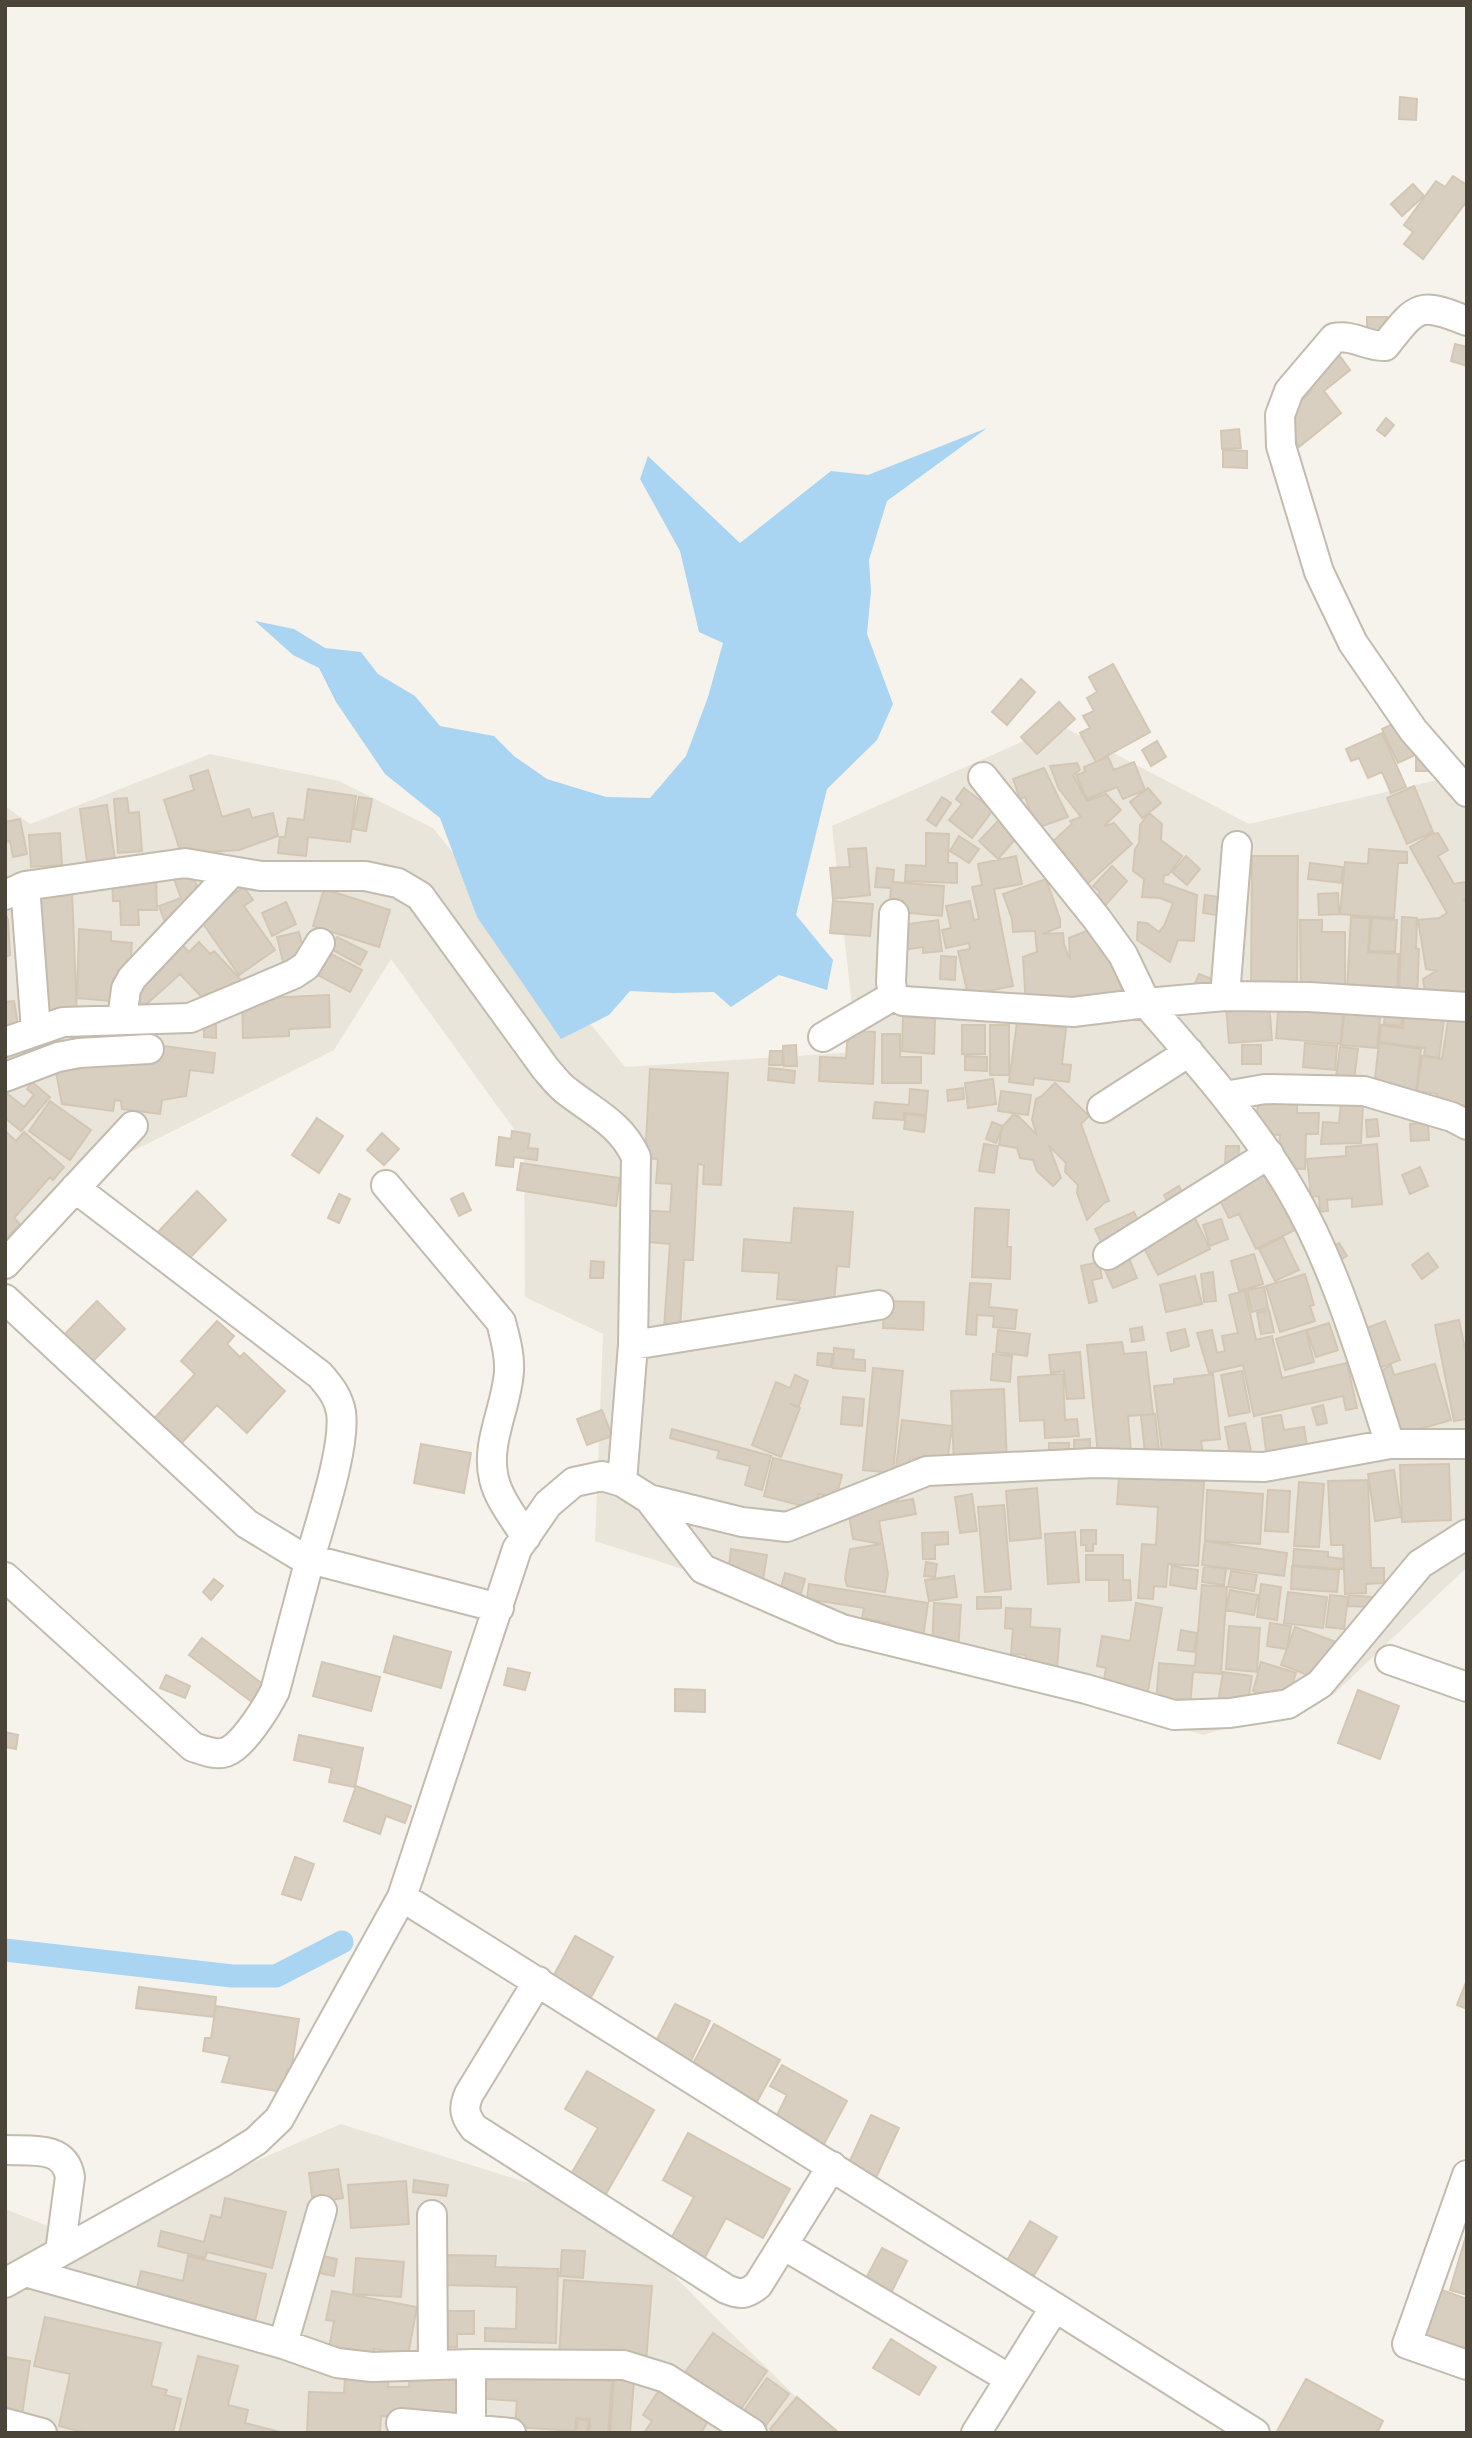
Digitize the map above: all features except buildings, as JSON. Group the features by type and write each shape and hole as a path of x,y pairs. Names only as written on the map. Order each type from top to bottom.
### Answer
{"street":[{"path":"1467,321 1438,309 1428,308 1409,316 1385,345 1376,346 1343,336 1334,338 1289,391 1280,415 1281,446 1319,572 1353,643 1413,730 1467,792"},
{"path":"983,777 1123,955 1146,1003 1225,1096 1269,1154 1312,1230 1355,1336 1390,1444"},
{"path":"1225,996 1237,846"},
{"path":"36,1030 15,891 166,864 200,864 261,876 365,876 398,883 420,895 544,1068 566,1091 628,1139 636,1157 633,1345 622,1482"},
{"path":"122,1019 123,1000 132,978 232,872"},
{"path":"893,996 891,982 894,914"},
{"path":"5,1042 63,1022 190,1018 206,1013 294,974 306,966 320,943"},
{"path":"893,996 903,1000 1073,1012 1225,996 1309,997 1467,1007"},
{"path":"823,1037 893,996"},
{"path":"5,1077 58,1057 79,1053 149,1049"},
{"path":"1102,1108 1189,1052"},
{"path":"1225,1096 1265,1089 1364,1091 1452,1117 1467,1125"},
{"path":"5,1264 133,1126"},
{"path":"1108,1255 1269,1154"},
{"path":"386,1185 501,1322 507,1345 509,1372 491,1457 498,1491 526,1536"},
{"path":"5,1577 192,1747 209,1753 224,1754 235,1747 267,1707 275,1690 340,1443 341,1412 335,1393 320,1375 75,1188"},
{"path":"5,1299 247,1524 298,1555 310,1559 499,1608"},
{"path":"633,1345 879,1305"},
{"path":"15,2278 224,2161 256,2141 279,2119 402,1896 517,1549 548,1504 574,1482 601,1476 622,1482 649,1499 742,1522 787,1527 927,1471 1094,1463 1264,1467 1390,1444 1467,1444"},
{"path":"649,1499 704,1569 842,1629 1086,1689 1174,1715 1230,1713 1289,1704 1320,1684 1420,1564 1467,1534"},
{"path":"1390,1660 1467,1687"},
{"path":"402,1896 1255,2433"},
{"path":"538,1981 469,2094 464,2105 465,2116 474,2128 726,2289 738,2294 749,2293 758,2285 832,2166"},
{"path":"5,2150 49,2153 60,2157 68,2166 70,2177 60,2252"},
{"path":"1467,2175 1462,2205 1407,2344 1467,2365"},
{"path":"283,2344 323,2210"},
{"path":"432,2215 433,2364"},
{"path":"783,2245 1010,2379"},
{"path":"15,2278 283,2344 337,2363 372,2367 433,2364 624,2365 666,2378 752,2433"},
{"path":"986,2429 1010,2379 1055,2307"},
{"path":"471,2364 471,2427"},
{"path":"5,2423 42,2433"},
{"path":"401,2423 471,2427 511,2433"}],"shaded area":[{"path":"1060,725 1249,824 1467,773 1467,1567 1333,1695 1203,1735 595,1541 603,1334 525,1297 524,1143 391,959 334,1050 123,1156 5,1279 5,806 30,824 210,754 339,781 433,828 625,1067 857,1052 832,826"},
{"path":"341,2124 605,2207 832,2433 5,2433 5,2209 78,2238"}],"water":[{"path":"987,428 887,501 869,560 871,591 867,634 893,704 877,740 827,789 796,915 833,960 827,990 779,975 731,1007 714,992 630,991 609,1015 561,1039 477,917 440,818 385,774 336,702 319,668 293,655 255,621 294,629 325,648 361,652 378,674 415,696 440,726 494,736 514,756 547,779 606,797 650,798 686,756 708,697 723,643 699,632 680,551 640,479 648,456 740,543 831,471 868,475"}],"waterway":[{"path":"5,1950 232,1976 276,1976 342,1942"}]}
